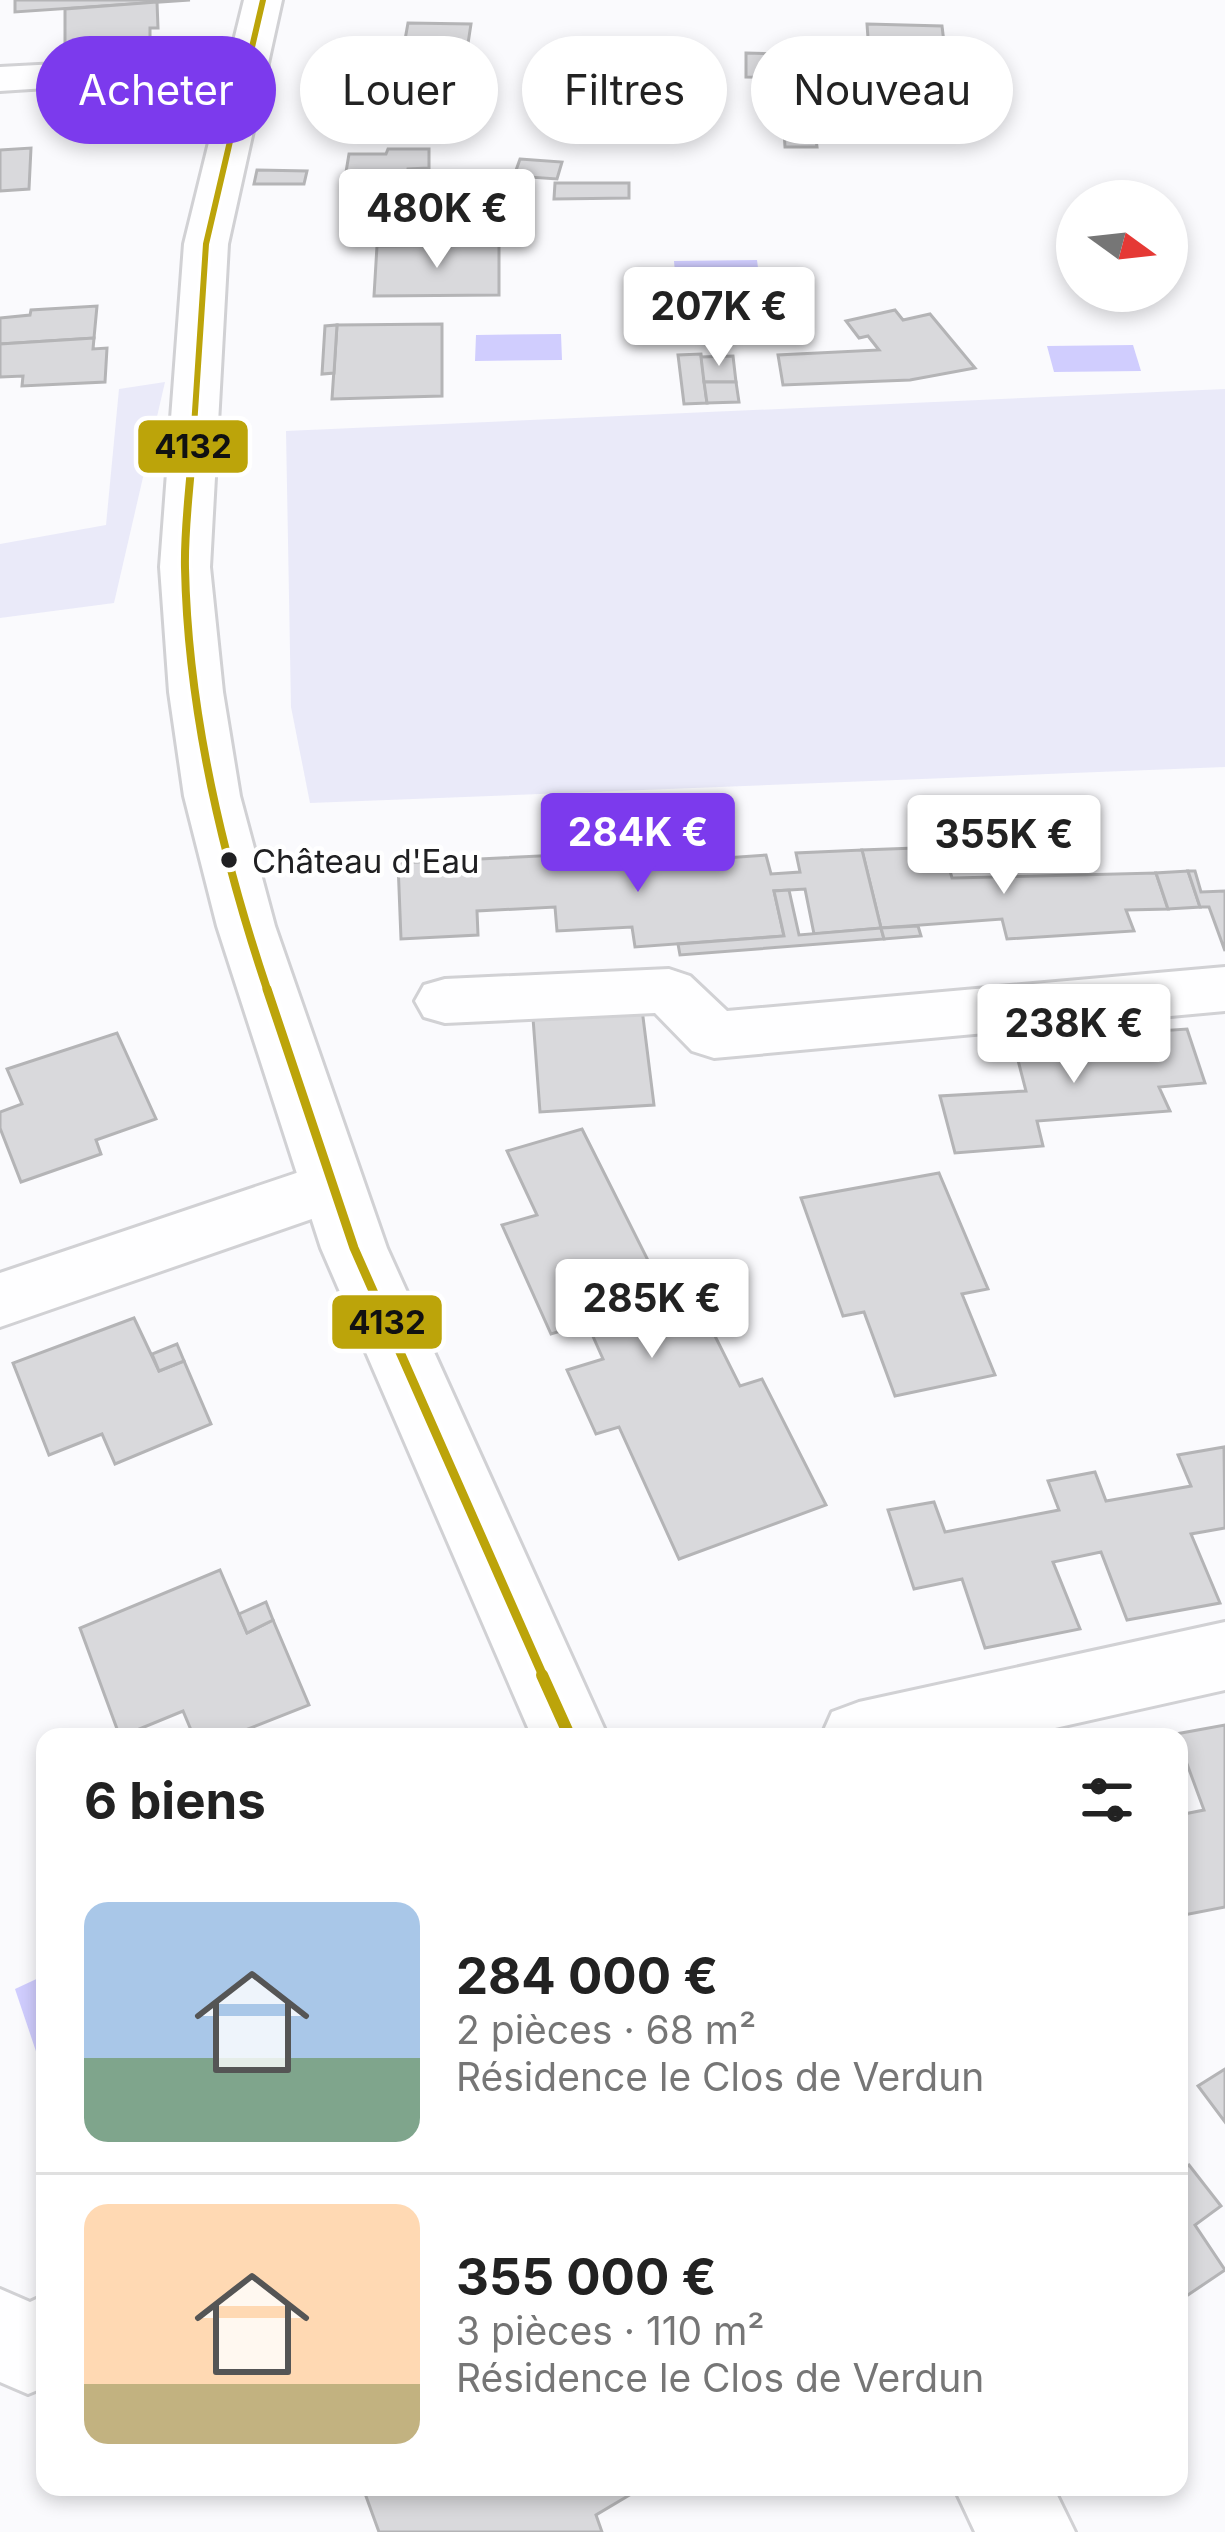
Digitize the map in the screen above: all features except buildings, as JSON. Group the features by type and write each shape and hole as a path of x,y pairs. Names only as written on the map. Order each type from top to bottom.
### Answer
{"street":[{"path":"255,36 263,0"},
{"path":"0,79 36,77"},
{"path":"230,144 206,244 185,567 196,692 212,796 246,926 354,1248 566,1728"},
{"path":"446,1001 669,991 714,1035 1225,989"},
{"path":"0,1300 332,1186"},
{"path":"901,1728 1225,1656"},
{"path":"0,2334 28,2349 36,2345"},
{"path":"1006,2496 1028,2532"}],"shaded area":[{"path":"165,382 114,603 0,618 0,544 106,525 119,389"},
{"path":"1225,389 1225,767 310,803 291,707 286,431"}],"water":[{"path":"757,260 760,284 676,285 674,261"},
{"path":"561,334 562,360 475,361 476,335"},
{"path":"1133,345 1141,371 1054,372 1047,346"},
{"path":"36,1979 36,2051 15,1989"}],"transit line":[{"name":"4132","path":"263,0 206,244 185,567 196,692 212,796 246,926 354,1248 566,1728"}],"place":[{"name":"Château d'Eau","path":"229,860"}]}
